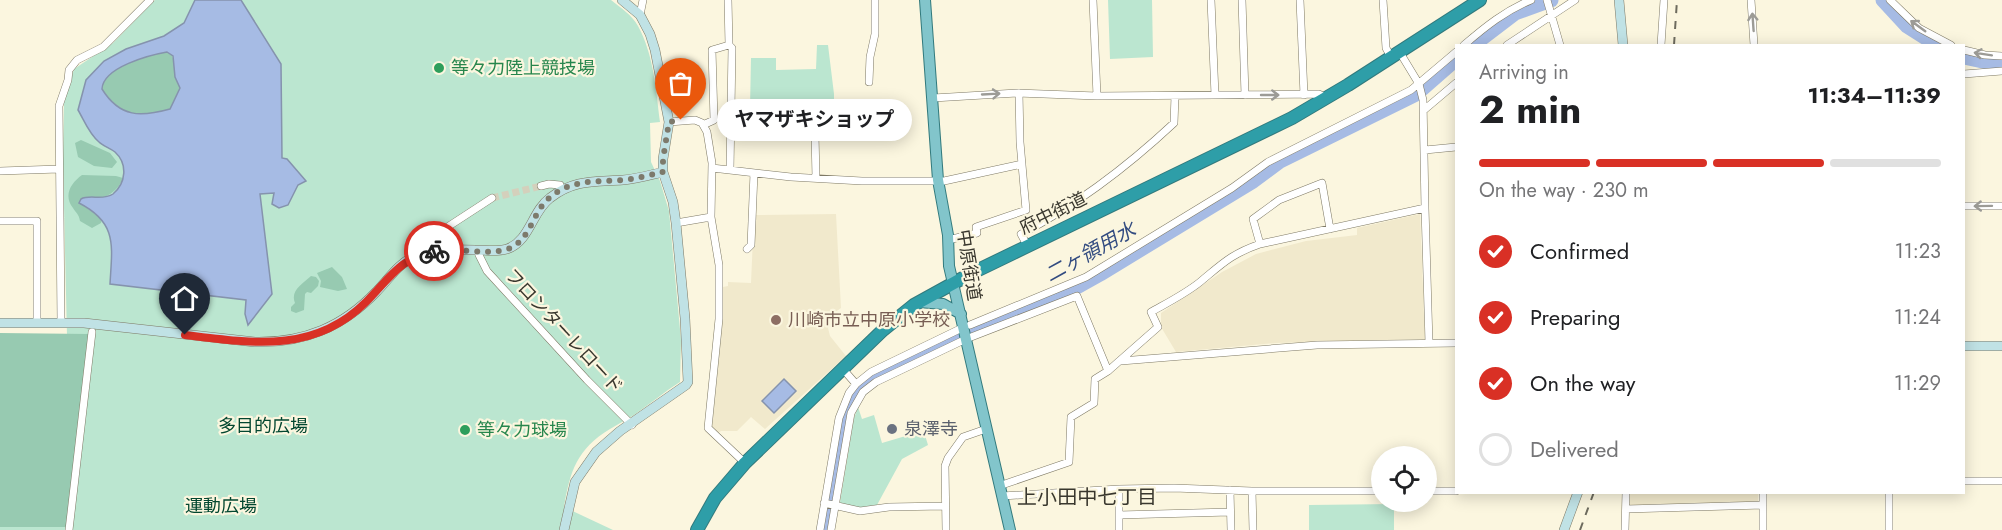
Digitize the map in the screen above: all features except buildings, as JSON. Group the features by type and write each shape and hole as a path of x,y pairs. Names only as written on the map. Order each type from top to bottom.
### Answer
{"highway":[{"name":"府中街道","path":"698,530 715,498 745,462 898,315 953,282 1277,126 1326,98 1480,0"}],"main road":[{"name":"中原街道","path":"926,0 938,180 948,240 949,266 967,330 986,429 1010,530"},
{"path":"918,302 935,302 961,314"}],"street":[{"path":"61,322 59,106 69,70 77,60 103,47 150,0"},
{"path":"564,530 571,496 580,474 596,452 613,437 686,386 687,382 685,318 676,223 673,202 663,172 669,122 655,50 640,15 622,0"},
{"path":"640,15 643,0"},
{"path":"729,0 729,45 732,48 730,170"},
{"path":"869,82 870,57 875,34 875,0"},
{"path":"1093,0 1097,96"},
{"path":"1211,0 1215,95"},
{"path":"1242,0 1245,95"},
{"path":"1300,0 1304,95"},
{"path":"1383,0 1386,48 1395,54 1419,84 1423,98 1429,343"},
{"path":"1465,44 1491,21 1512,8 1532,0"},
{"path":"1508,44 1575,0"},
{"path":"1619,0 1623,44"},
{"path":"1661,44 1664,0"},
{"path":"1751,0 1754,44"},
{"path":"1890,0 1919,28 1949,44"},
{"path":"1548,3 1560,44"},
{"path":"703,125 714,120 712,50 729,45"},
{"path":"1965,50 2002,56"},
{"path":"820,530 842,408 856,384 871,372 1086,277 1232,188 1268,162 1371,111 1419,84 1455,53"},
{"path":"1965,74 2002,71"},
{"path":"1424,110 1455,84"},
{"path":"933,98 1019,93 1097,96 1318,94 1326,98"},
{"path":"948,240 977,233 976,226 1026,210 1019,93"},
{"path":"1027,246 1021,234 1069,206 1117,172 1174,123 1174,96"},
{"path":"731,104 748,104 748,132 815,134 816,178"},
{"path":"669,122 694,120 703,125 707,132 712,168 711,217 719,266 719,319 708,428 745,462"},
{"path":"1425,150 1455,147"},
{"path":"712,168 862,181 944,181 1022,164"},
{"path":"0,171 59,169"},
{"path":"0,323 84,323 255,342 279,342 303,338 332,327 350,316 398,267 411,258 439,250 494,251 508,248 525,235 536,214 549,198 563,189 581,182 624,180 663,172"},
{"path":"747,249 751,245 754,173"},
{"path":"1260,244 1253,219 1279,200 1322,183 1330,229"},
{"path":"541,186 560,185"},
{"path":"449,226 492,198"},
{"path":"1965,206 2002,206"},
{"path":"1000,491 1069,462 1071,417 1095,403 1095,379 1108,371 1158,327 1151,312 1199,283 1217,266 1242,250 1260,244 1425,208"},
{"path":"676,223 711,217"},
{"path":"0,220 37,221 38,323"},
{"name":"フロンターレロード","path":"479,255 487,271 587,380 632,425"},
{"path":"831,530 849,421 855,403 876,382 967,330 1077,296 1108,371"},
{"path":"69,530 92,332"},
{"path":"1120,361 1317,345 1455,343"},
{"path":"1965,346 2002,346"},
{"path":"842,369 856,384"},
{"path":"946,530 945,466 948,458 963,437 986,429"},
{"path":"1965,481 2002,481"},
{"path":"1000,491 1174,488 1252,491 1371,491"},
{"path":"1119,489 1119,530"},
{"path":"1230,490 1231,530"},
{"path":"1252,491 1253,530"},
{"path":"1437,491 1455,491"},
{"path":"1564,530 1577,494"},
{"path":"1625,530 1626,494"},
{"path":"1763,494 1763,530"},
{"path":"1889,494 1889,530"},
{"path":"825,503 860,511 889,507 944,506"},
{"path":"1626,508 1763,505"},
{"path":"1119,515 1230,512"}],"shaded area":[{"name":"川崎市立中原小学校","path":"836,214 841,308 831,315 828,328 830,336 846,356 765,429 751,417 737,431 721,431 717,434 712,427 723,287 728,286 728,282 751,283 754,215"},
{"path":"1420,214 1425,339 1275,343 1176,352 1161,327 1161,313 1222,272 1256,254 1306,241 1357,235 1357,228"},
{"path":"1630,494 1758,494 1758,501 1755,504 1630,506"}],"green space":[{"path":"155,0 611,0 633,18 648,49 654,73 660,122 650,123 651,162 660,181 669,211 681,340 680,382 599,437 583,453 572,472 564,507 613,530 0,530 0,335 67,336 64,102 74,69 113,43"},
{"path":"1108,0 1152,0 1153,57 1110,59"},
{"path":"817,45 828,45 834,94 834,132 772,130 773,113 764,113 764,108 750,108 751,58 776,58 776,70 816,69"},
{"path":"167,52 172,55 180,88 170,109 149,114 132,113 117,105 102,89 110,74 119,68 139,59"},
{"path":"81,140 110,153 117,162 112,168 94,166 78,157 75,143"},
{"path":"82,175 123,178 111,194 80,203 102,219 101,223 92,228 80,221 69,198 72,186"},
{"path":"332,267 342,277 347,289 338,291 320,287 321,281 317,273"},
{"path":"311,276 316,277 319,281 318,286 311,293 305,294 304,310 296,313 291,311 295,303 295,291"},
{"path":"0,333 89,334 66,527 0,527"},
{"path":"858,407 862,419 874,415 882,443 909,435 908,431 917,428 919,433 924,432 928,445 902,459 877,505 861,508 840,502 854,418"},
{"path":"1371,504 1371,512 1394,512 1394,530 1309,530 1309,505"}],"water":[{"path":"195,0 241,0 281,64 282,158 287,159 306,181 298,185 288,205 279,208 272,204 274,193 260,194 272,294 248,325 245,314 246,300 110,284 110,237 101,219 79,203 81,199 113,194 121,184 124,173 119,157 95,139 78,110 86,80 104,61 126,49 164,36 184,23","holes":["167,52 173,56 175,77 180,88 170,109 150,113 132,113 116,105 102,89 104,81 110,74 128,63"]},
{"path":"784,379 796,391 774,413 762,401"}],"waterway":[{"name":"二ヶ領用水","path":"1474,44 1515,13 1551,0"},
{"path":"1883,0 1907,26 1935,44"},
{"path":"1965,57 2002,63"},
{"name":"二ヶ領用水","path":"825,530 845,417 853,397 870,380 975,328 1066,293 1253,181 1280,161 1416,94 1455,60"}],"tunnel":[{"path":"492,198 541,186"}],"railway":[{"path":"1674,44 1677,0"},
{"path":"1580,530 1593,494"}],"way so far":[{"path":"434,251 472,249 494,251 508,248 525,235 536,214 549,198 563,189 581,182 624,180 663,172 669,122 681,120"}],"place":[{"name":"等々力陸上競技場","path":"439,68"},
{"name":"ヤマザキショップ","path":"681,120"},
{"name":"川崎市立中原小学校","path":"776,320"},
{"name":"泉澤寺","path":"892,429"},
{"name":"等々力球場","path":"465,430"}],"district":[{"name":"上小田中七丁目","path":"1087,497"}],"route":[{"path":"185,335 255,342 279,342 303,338 341,322 364,304 398,267 411,258 434,251"}],"park label":[{"name":"多目的広場","path":"263,426"},
{"name":"運動広場","path":"221,506"}]}
